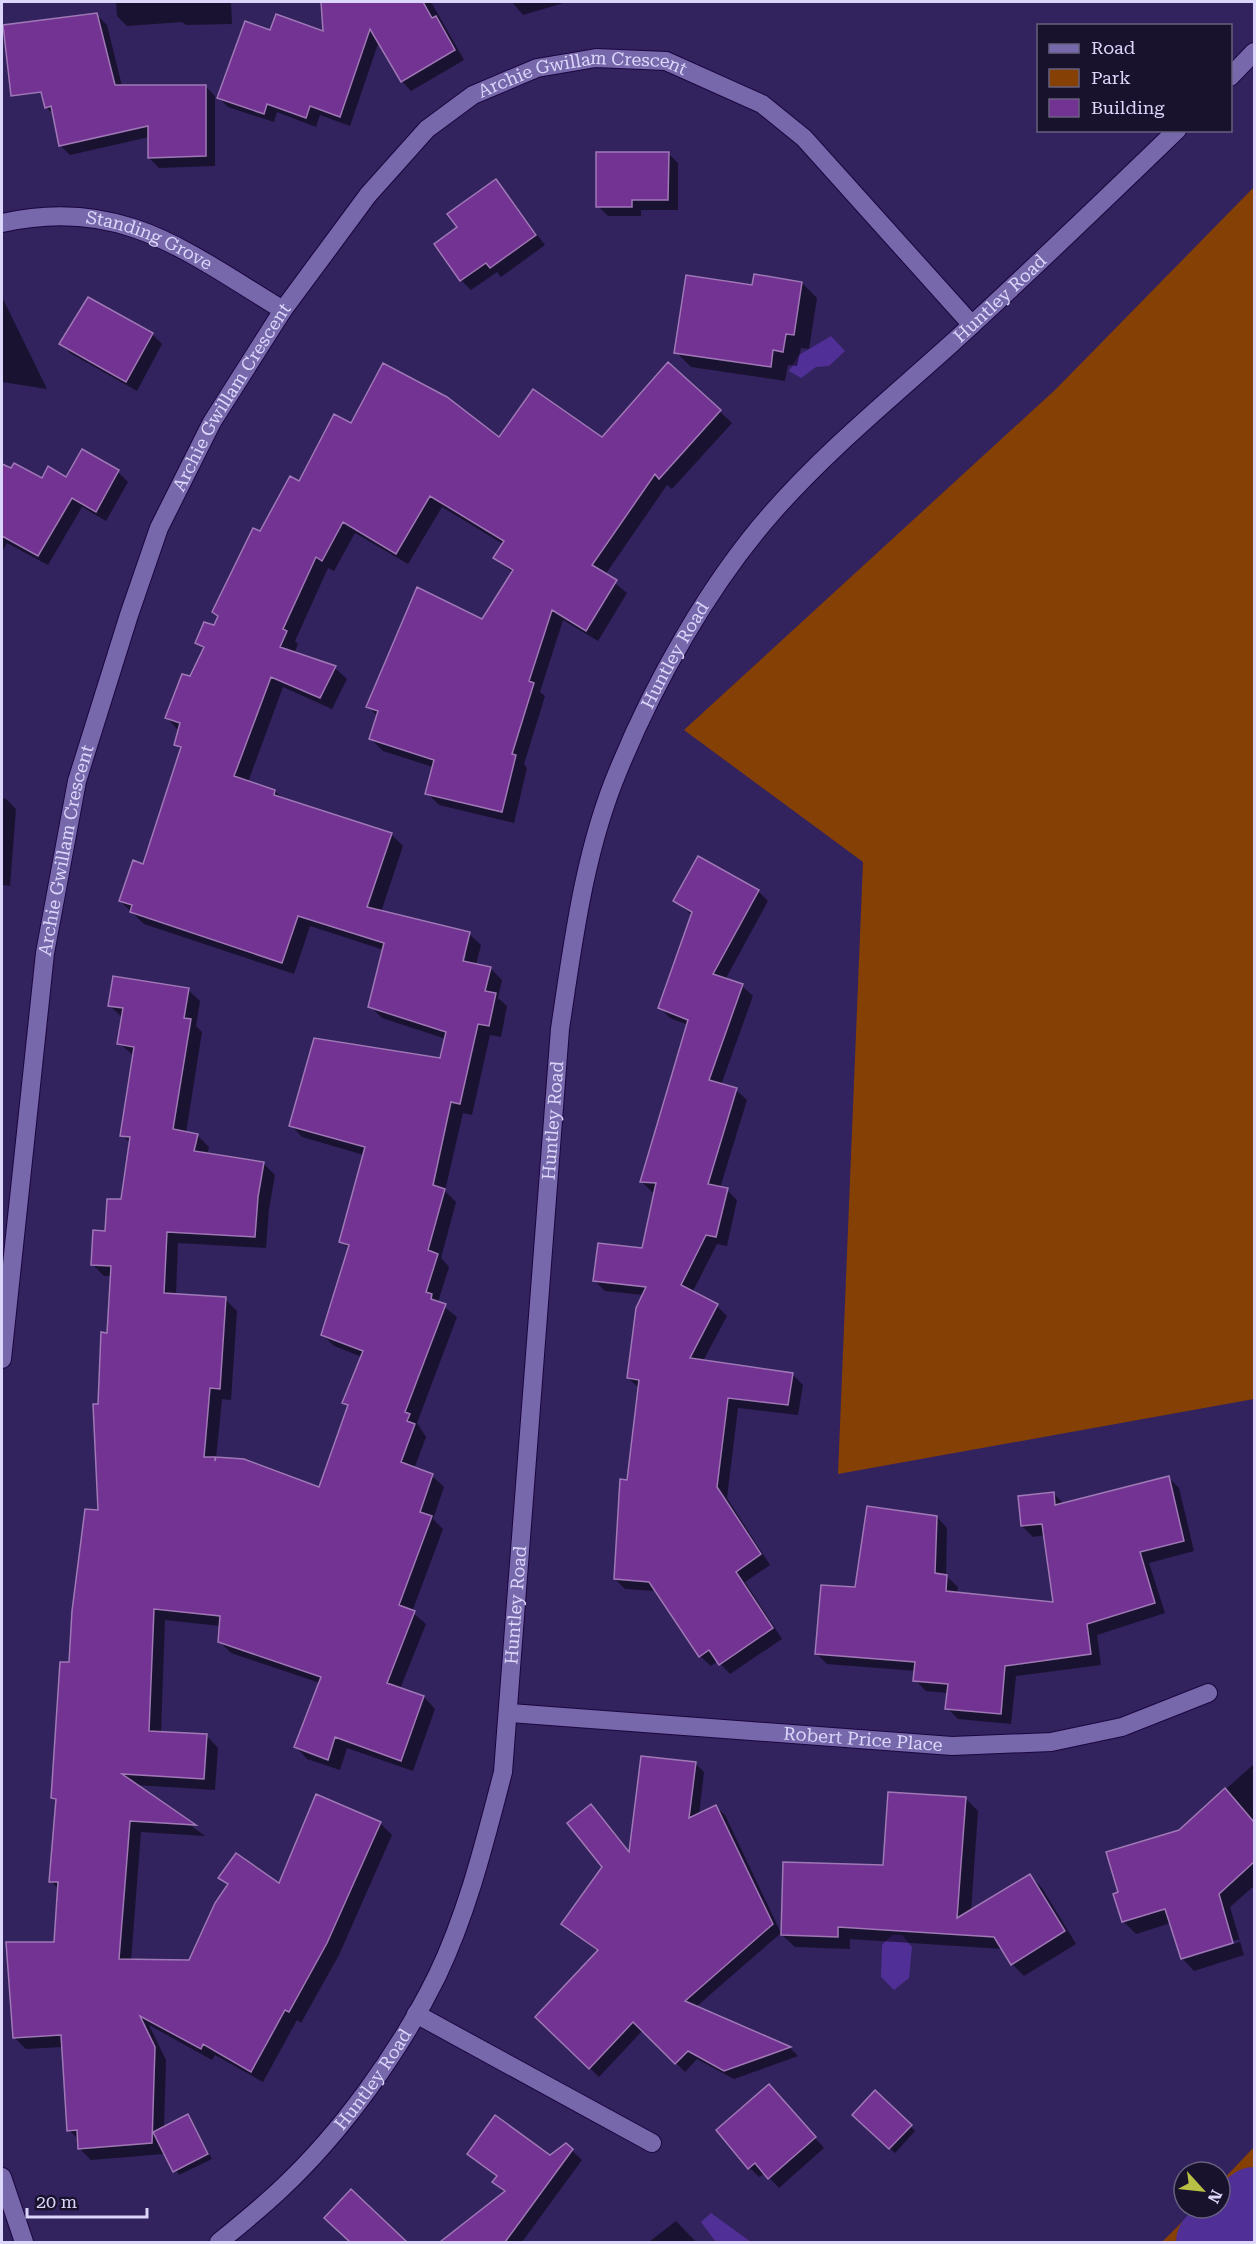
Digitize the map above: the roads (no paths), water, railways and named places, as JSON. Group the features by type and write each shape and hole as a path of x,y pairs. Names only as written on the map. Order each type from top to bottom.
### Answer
{"street":[{"path":"1232,75 1254,52"},
{"name":"Archie Gwillam Crescent","path":"2,1359 4,1307 45,953 77,781 159,528 212,422 283,310 368,195 427,129 473,95 537,68 596,58 666,61 762,104 804,138 972,325"},
{"name":"Huntley Road","path":"219,2242 282,2188 360,2102 416,2013 437,1975 472,1888 504,1772 560,1029 579,908 598,832 617,772 692,625 770,515 817,466 972,325 1175,132"},
{"name":"Standing Grove","path":"2,223 25,218 82,216 127,224 173,244 283,310"},
{"name":"Robert Price Place","path":"510,1713 952,1746 1051,1742 1072,1738 1122,1727 1208,1693"},
{"path":"416,2013 652,2143"},
{"path":"2,2177 24,2242"}],"waterway":[{"path":"1212,2242 1254,2203"}]}
